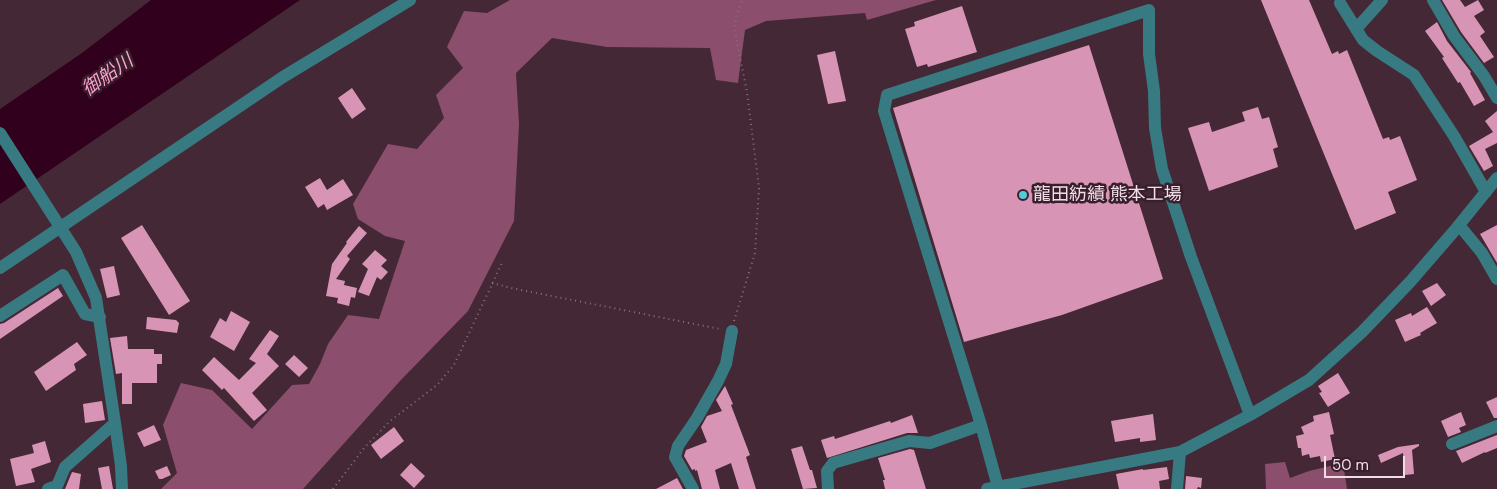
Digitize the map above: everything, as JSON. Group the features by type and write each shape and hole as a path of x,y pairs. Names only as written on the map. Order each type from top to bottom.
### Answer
{"street":[{"path":"0,268 283,77 410,0"},
{"path":"1356,29 1382,0"},
{"path":"1433,0 1454,36 1484,76 1497,98"},
{"path":"1340,3 1363,40 1414,75 1454,136 1486,192"},
{"path":"1250,415 1191,257 1162,169 1155,128 1154,91 1149,54 1150,10 887,95 884,111 981,425 992,488 1180,452 1250,415 1309,380 1362,332 1410,282 1497,178"},
{"path":"0,133 76,252 96,298 121,466 122,489"},
{"path":"1459,225 1482,253 1497,278"},
{"path":"0,316 63,275 85,314 100,317"},
{"path":"694,489 675,457 678,446 697,418 726,364 732,332"},
{"path":"48,489 57,486 65,467 115,423"},
{"path":"828,489 826,471 833,463 909,441 930,443 981,425"},
{"path":"1452,444 1497,426"},
{"path":"1177,489 1180,452"}],"path":[{"path":"492,283 732,332 734,318 755,252 759,188 747,92 734,28 742,0"},
{"path":"333,489 364,448 390,421 438,386 454,365 502,263"}],"shaded area":[{"path":"510,0 936,0 867,20 865,13 766,21 745,30 738,83 716,80 710,48 607,47 552,38 516,73 519,124 514,221 468,311 400,381 303,489 161,489 177,473 163,425 181,383 212,390 252,429 292,385 309,384 328,344 348,315 379,319 405,241 385,236 358,219 353,204 388,144 417,149 444,118 436,95 463,68 447,47 464,11 487,13"},
{"path":"1285,462 1290,478 1309,471 1343,463 1347,489 1266,489 1265,464"}],"water":[{"name":"御船川","path":"151,0 300,0 0,204 0,109 82,53"}],"building":[{"path":"1261,0 1309,0 1332,54 1338,51 1339,54 1347,50 1383,139 1389,137 1390,140 1400,136 1417,180 1388,192 1396,213 1355,230"},
{"path":"1442,0 1460,0 1465,7 1478,0 1484,10 1474,16 1485,32 1480,36 1494,57 1484,63 1461,32"},
{"path":"962,6 977,52 928,67 927,64 917,67 905,29 915,26 914,22"},
{"path":"1437,22 1447,41 1471,72 1485,100 1474,106 1460,82 1458,83 1442,58 1444,57 1425,31"},
{"name":"龍田紡績 熊本工場","path":"1089,45 1163,279 1062,315 964,342 893,108"},
{"path":"835,51 846,101 828,104 817,55"},
{"path":"352,88 366,109 352,119 338,98"},
{"path":"1258,107 1262,119 1269,117 1278,147 1273,149 1278,167 1209,191 1188,128 1209,122 1212,132 1245,121 1242,112"},
{"path":"1497,111 1497,143 1485,149 1493,166 1484,171 1469,146 1493,132 1485,121"},
{"path":"320,178 327,190 343,179 353,195 327,210 324,204 318,208 305,187"},
{"path":"142,225 190,301 169,315 121,238"},
{"path":"1497,225 1497,263 1480,234"},
{"path":"359,226 367,233 347,256 350,259 336,279 345,281 344,285 357,288 355,298 351,297 349,306 337,303 338,298 326,296 332,264"},
{"path":"375,250 387,260 381,266 388,272 381,280 377,277 369,296 358,292 368,269 362,264"},
{"path":"114,266 120,295 107,298 100,269"},
{"path":"1437,283 1446,295 1431,306 1422,291"},
{"path":"58,288 63,296 0,339 0,324"},
{"path":"1427,307 1437,323 1420,333 1421,335 1405,342 1395,320 1411,313 1412,316"},
{"path":"231,311 250,322 234,351 210,337 220,318 226,322"},
{"path":"147,317 176,320 179,323 177,333 146,329"},
{"path":"270,330 279,336 267,354 279,366 252,393 267,410 254,421 224,388 222,390 202,370 214,357 239,380 256,363 249,359"},
{"path":"127,336 128,349 154,349 154,354 162,354 162,364 157,364 157,383 132,383 132,404 122,404 122,373 116,374 110,338"},
{"path":"77,342 87,355 74,364 76,370 46,391 34,372"},
{"path":"294,355 308,368 299,377 285,364"},
{"path":"1338,373 1350,393 1328,407 1319,393 1322,392 1318,386"},
{"path":"725,386 750,455 746,457 756,489 739,489 731,463 715,470 720,489 702,489 697,470 692,470 684,456 686,450 707,442 701,427 707,416 722,411 716,400"},
{"path":"1497,397 1497,418 1494,418 1486,402"},
{"path":"102,401 105,420 85,423 83,404"},
{"path":"1329,412 1334,434 1330,435 1335,459 1321,462 1320,456 1310,458 1309,454 1302,456 1301,448 1298,448 1296,436 1304,434 1301,427 1314,421 1313,416"},
{"path":"1461,412 1466,425 1459,428 1461,432 1448,437 1441,421"},
{"path":"1153,414 1156,440 1140,442 1140,438 1115,442 1111,421"},
{"path":"912,415 918,433 907,433 827,458 821,440 834,436 835,439"},
{"path":"154,425 161,440 144,447 137,433"},
{"path":"394,427 404,441 381,459 371,445"},
{"path":"1497,435 1497,448 1462,463 1456,451"},
{"path":"45,441 51,462 31,469 35,482 16,486 10,459 34,453 32,445"},
{"path":"1419,444 1419,446 1412,450 1414,474 1405,475 1403,453 1381,463 1378,455 1398,447"},
{"path":"802,446 817,488 803,489 791,449"},
{"path":"910,449 914,450 926,489 885,489 883,480 885,480 878,458"},
{"path":"411,463 425,476 414,488 400,475"},
{"path":"109,466 113,489 102,489 98,468"},
{"path":"167,466 171,475 159,479 155,471"},
{"path":"1167,467 1169,479 1159,481 1160,489 1119,489 1116,474"},
{"path":"72,472 81,474 79,489 65,489"},
{"path":"1186,476 1202,478 1201,488 1185,489"},
{"path":"677,478 683,489 656,489"}],"place":[{"name":"龍田紡績 熊本工場","path":"1023,195"}]}
